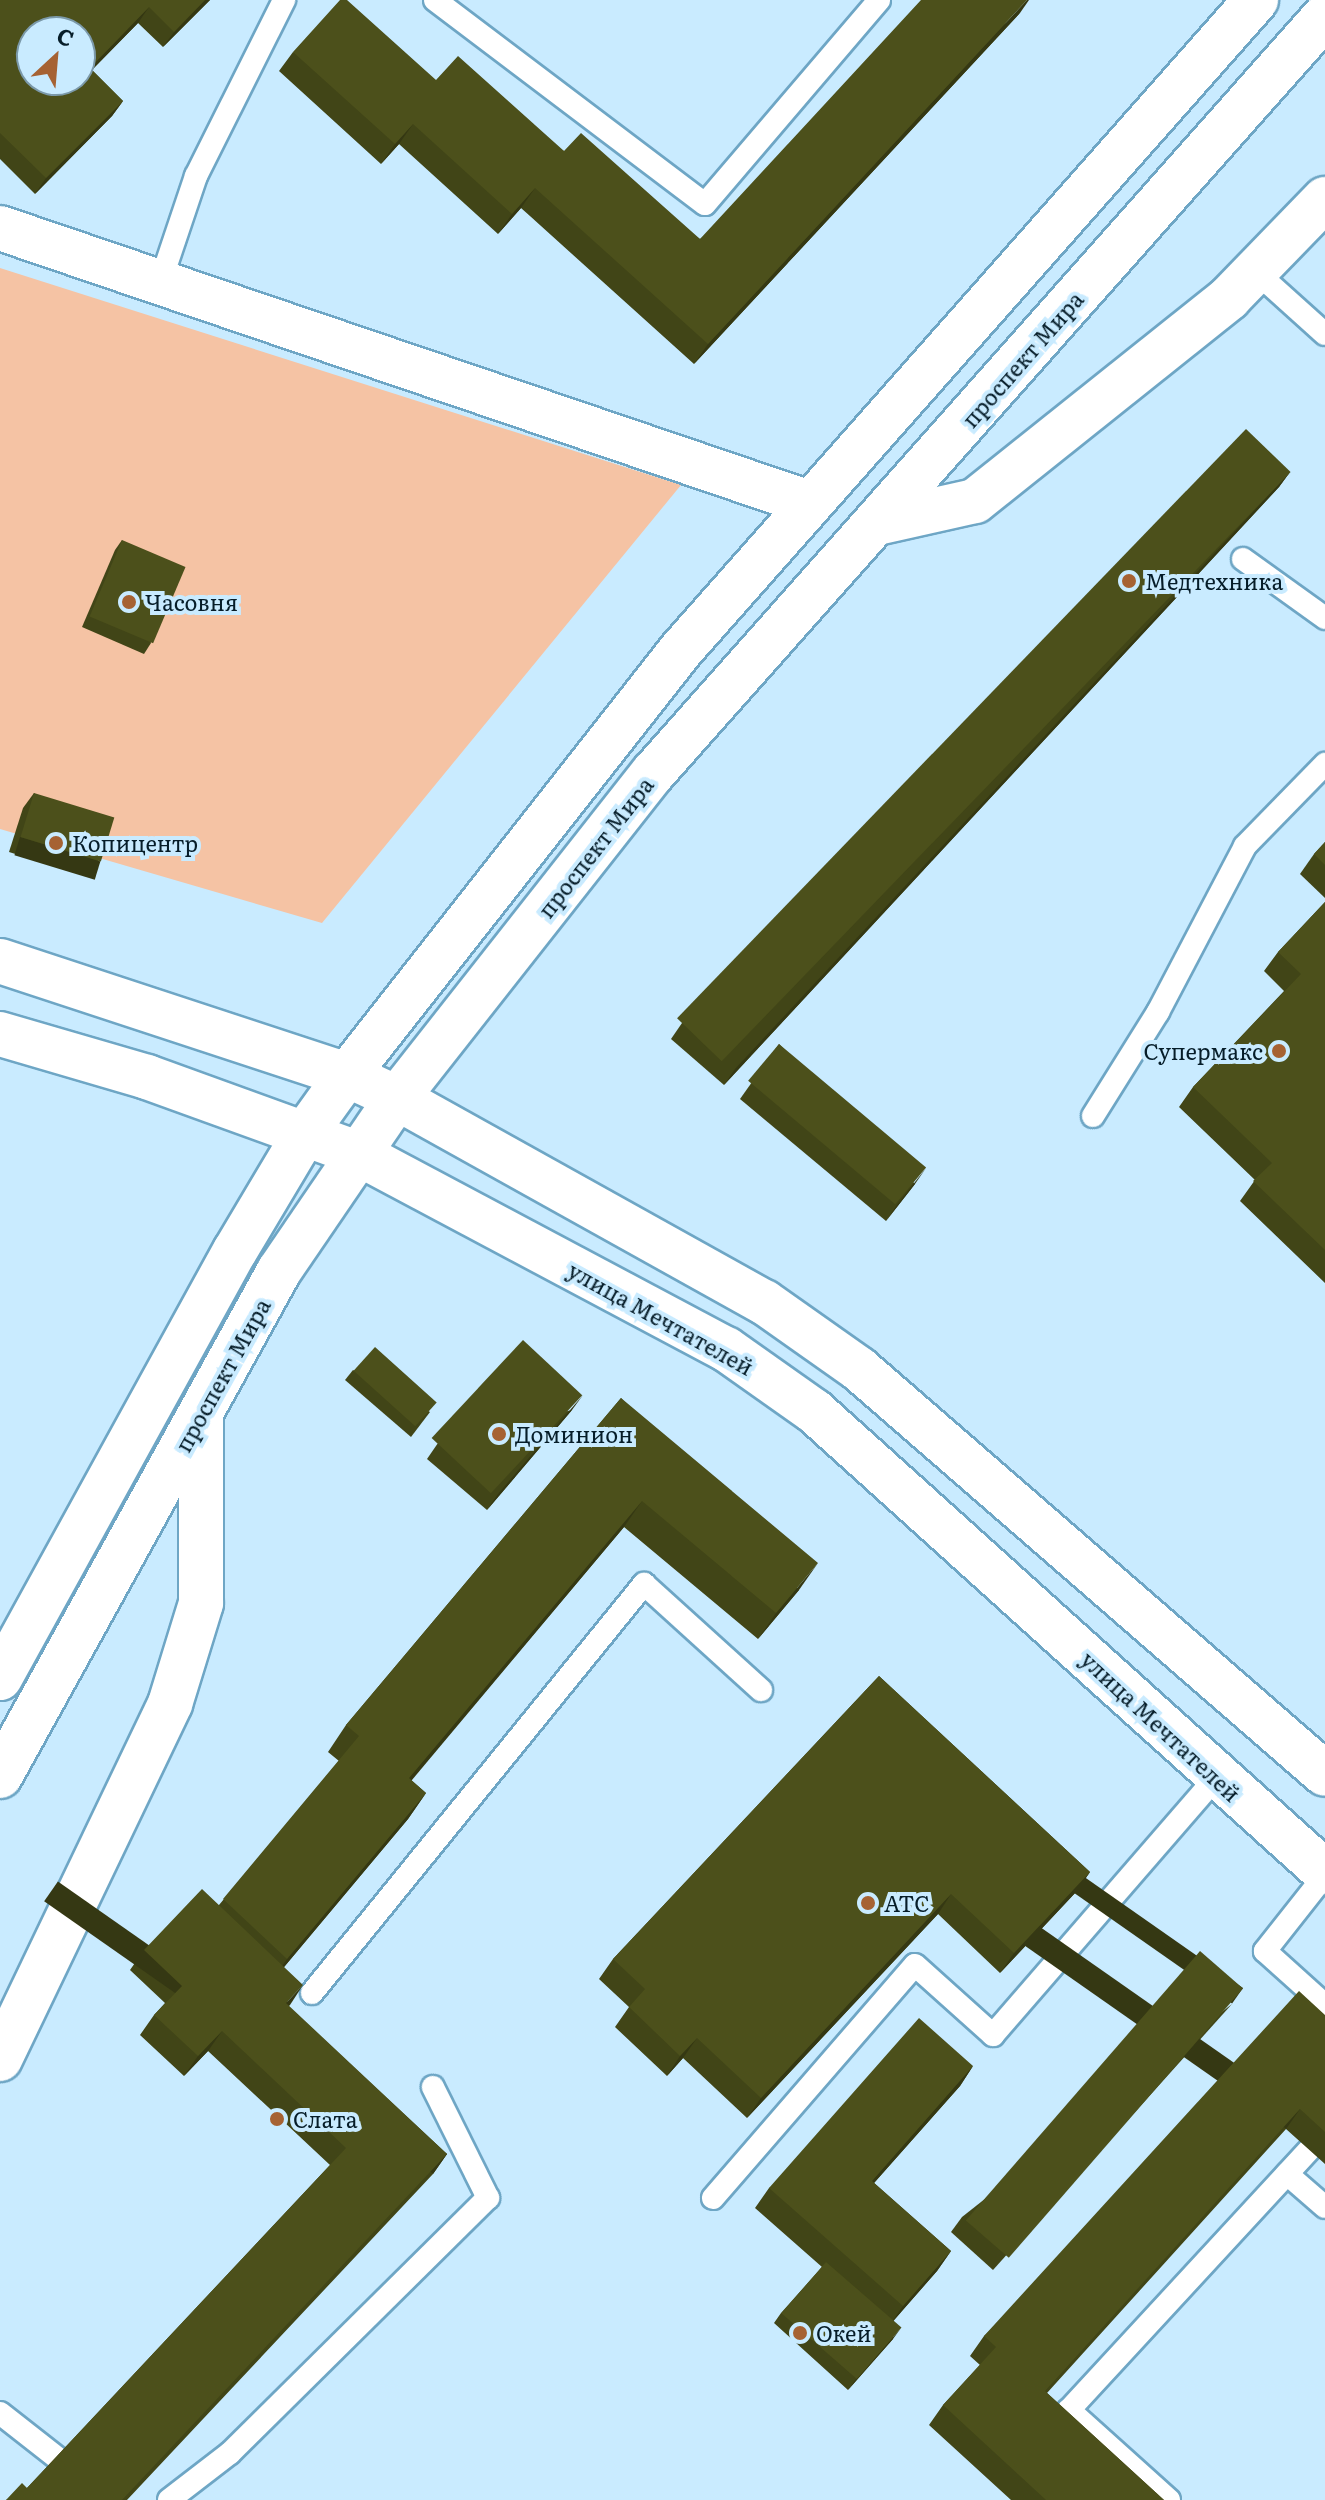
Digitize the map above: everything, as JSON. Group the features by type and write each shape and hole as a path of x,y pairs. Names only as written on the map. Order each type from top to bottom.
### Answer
{"street":[{"path":"2,1671 306,1132 347,1075 681,650 1256,0"},
{"name":"проспект Мира","path":"0,1776 279,1271 397,1098 653,773 1325,16"},
{"path":"877,523 975,501 1229,298 1325,199"},
{"path":"0,228 161,280 809,503"},
{"path":"0,961 347,1075 397,1098 764,1302 859,1369 1325,1774"},
{"name":"улица Мечтателей","path":"0,1034 306,1132 357,1153 726,1349 814,1411 1216,1778 1325,1873"},
{"path":"0,2059 170,1704 201,1603 201,1413"}],"lane":[{"path":"161,280 196,176 284,0"},
{"path":"435,0 705,204 879,0"},
{"path":"1255,271 1325,334"},
{"path":"1243,559 1325,618"},
{"path":"1093,1116 1158,1012 1245,846 1325,764"},
{"path":"312,1993 644,1584 761,1690"},
{"path":"713,2198 915,1965 993,2035 1216,1778"},
{"path":"1325,1873 1265,1951 1325,2005"},
{"path":"169,2500 230,2453 488,2198 433,2087"},
{"path":"1169,2500 1069,2410 1325,2133"},
{"path":"1287,2174 1325,2207"},
{"path":"0,2413 111,2500"}],"shaded area":[{"path":"0,268 681,485 322,923 0,829"}],"building":[{"path":"0,0 205,0 174,32 149,7 96,62 96,16 16,16 16,96 96,96 96,74 123,101 46,178 0,133"},
{"path":"340,0 347,0 436,80 458,56 564,151 581,133 700,239 921,0 1027,0 708,344 535,188 512,214 413,124 395,144 293,52"},
{"path":"1246,429 1291,472 722,1061 677,1018"},
{"name":"Часовня","path":"122,540 186,567 153,643 90,616"},
{"path":"34,793 114,818 101,862 21,837"},
{"path":"1325,842 1325,865 1314,854"},
{"name":"Супермакс","path":"1325,902 1325,1250 1253,1181 1272,1163 1193,1087 1301,974 1278,952"},
{"path":"779,1044 926,1167 895,1204 748,1081"},
{"name":"Доминион","path":"523,1340 582,1395 491,1493 432,1438"},
{"path":"375,1347 437,1403 415,1426 354,1371"},
{"path":"621,1398 818,1563 776,1613 642,1501 409,1778 426,1793 287,1959 223,1899 359,1736 346,1725"},
{"name":"АТС","path":"879,1676 1090,1872 1014,1953 951,1894 761,2098 697,2038 680,2056 629,2007 645,1989 613,1959"},
{"path":"202,1889 303,1985 286,2003 447,2154 122,2500 6,2500 22,2483 27,2488 346,2148 222,2031 198,2056 154,2015 182,1986 144,1950"},
{"path":"1200,1951 1243,1988 1009,2258 966,2220"},
{"path":"1299,1991 1325,2015 1325,2132 1300,2109 1045,2391 1164,2500 1046,2500 943,2405 996,2347 984,2336"},
{"path":"919,2018 973,2066 872,2181 951,2251 903,2306 769,2188"},
{"path":"826,2262 901,2328 857,2379 781,2313"}],"place":[{"name":"Медтехника","path":"1129,581"},
{"name":"Часовня","path":"129,602"},
{"name":"Копицентр","path":"56,843"},
{"name":"Супермакс","path":"1279,1051"},
{"name":"Доминион","path":"499,1434"},
{"name":"АТС","path":"868,1903"},
{"name":"Слата","path":"277,2119"},
{"name":"Окей","path":"800,2333"}]}
